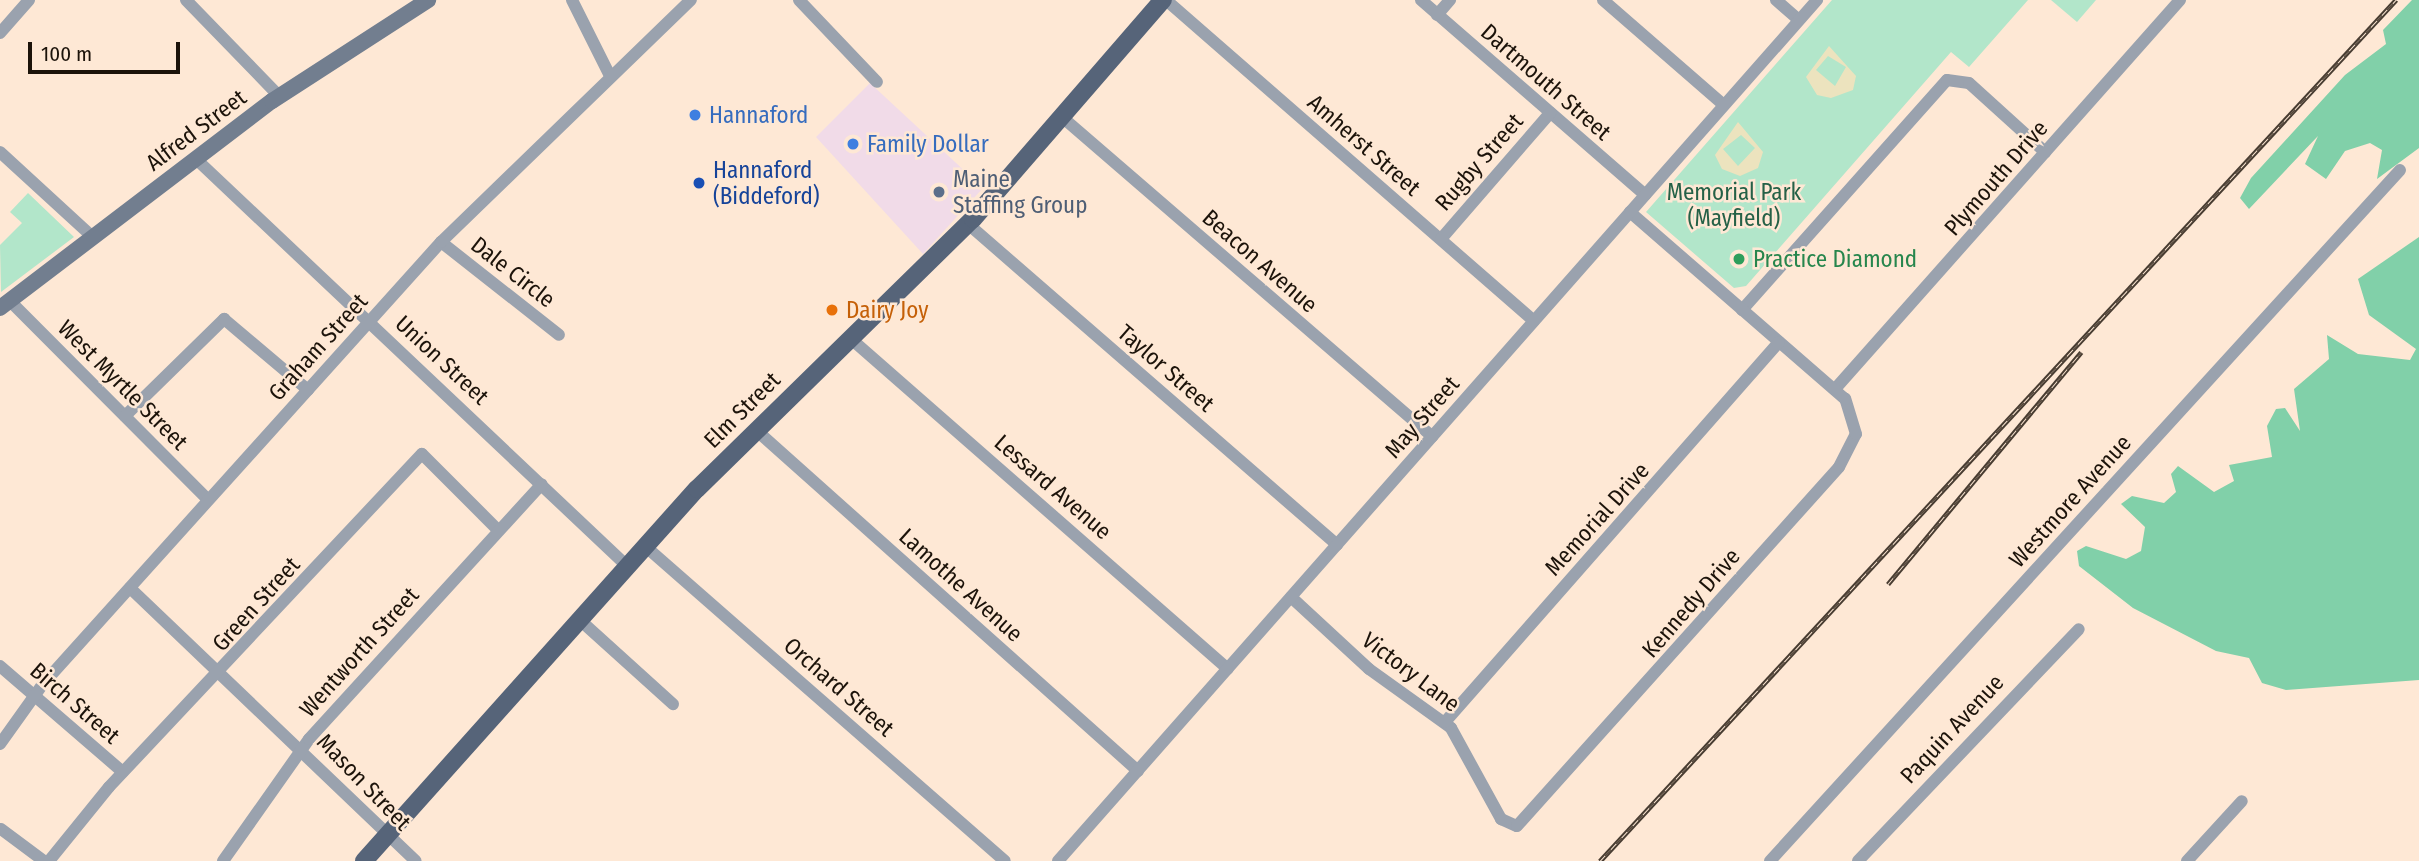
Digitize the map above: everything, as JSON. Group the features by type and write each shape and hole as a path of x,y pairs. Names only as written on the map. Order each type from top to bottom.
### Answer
{"main road":[{"name":"Alfred Street","path":"3,305 279,96 428,0"},
{"name":"Elm Street","path":"364,861 581,621 645,546 756,430 968,224 1164,0"}],"street":[{"path":"2,28 29,0"},
{"path":"186,0 279,96"},
{"path":"572,0 610,76"},
{"name":"Graham Street","path":"0,744 34,696 441,242 691,0"},
{"path":"799,0 877,82"},
{"name":"Amherst Street","path":"1164,0 1534,321"},
{"name":"Dartmouth Street","path":"1420,0 1645,195"},
{"path":"1437,15 1450,0"},
{"path":"1603,0 1724,105"},
{"path":"1776,0 1799,20"},
{"name":"May Street","path":"1058,861 1816,0"},
{"name":"Plymouth Drive","path":"1838,385 2180,0"},
{"path":"1742,310 1936,88 1955,78 1969,83 2045,152"},
{"name":"Rugby Street","path":"1441,239 1550,113"},
{"name":"Beacon Avenue","path":"1062,117 1432,436"},
{"path":"0,152 94,238"},
{"name":"Union Street","path":"196,159 627,566"},
{"name":"Westmore Avenue","path":"1770,861 2400,170"},
{"name":"Kennedy Drive","path":"1512,827 1529,819 1845,458 1856,424 1838,385 1779,342 1630,212"},
{"name":"Taylor Street","path":"968,224 1337,545"},
{"name":"Dale Circle","path":"441,242 559,335"},
{"name":"West Myrtle Street","path":"3,305 125,416 208,500"},
{"path":"125,416 224,319 308,390"},
{"name":"Lessard Avenue","path":"850,338 1228,668"},
{"name":"Memorial Drive","path":"1445,722 1779,342"},
{"name":"Lamothe Avenue","path":"756,430 1138,771"},
{"name":"Green Street","path":"47,861 123,772 222,673 422,454 498,530"},
{"name":"Wentworth Street","path":"223,861 302,748 542,484"},
{"name":"Orchard Street","path":"645,546 1004,861"},
{"name":"Mason Street","path":"130,588 302,748 415,861"},
{"name":"Victory Lane","path":"1291,597 1369,669 1445,722 1512,827"},
{"path":"581,621 673,704"},
{"name":"Paquin Avenue","path":"1858,861 2079,629"},
{"name":"Birch Street","path":"0,666 123,772"},
{"path":"2188,861 2242,801"},
{"path":"1,830 47,861"}],"shaded area":[{"path":"870,83 983,188 923,254 816,137"}],"green space":[{"name":"Memorial Park (Mayfield)","path":"1832,0 2028,0 1969,67 1951,52 1746,286 1734,288 1646,212"},
{"path":"2051,0 2096,0 2077,22"},
{"path":"2412,0 2419,0 2419,148 2377,179 2382,150 2370,143 2345,151 2326,179 2305,164 2318,136 2249,209 2240,198 2251,178 2345,75 2386,44 2383,30"},
{"path":"28,193 74,237 1,292 0,245 22,223 10,212"},
{"path":"2419,237 2419,680 2286,690 2262,683 2249,658 2216,651 2133,608 2079,566 2077,551 2086,546 2126,559 2141,551 2145,527 2121,504 2132,496 2164,503 2176,492 2171,474 2178,466 2214,492 2234,481 2229,465 2272,457 2267,426 2276,409 2285,408 2300,431 2294,389 2329,359 2327,335 2358,354 2410,360 2416,349 2369,315 2358,279"}],"sand":[{"path":"1829,46 1856,76 1853,90 1831,98 1817,95 1806,77","holes":["1828,56 1846,67 1835,86 1816,70"]},
{"path":"1738,122 1763,152 1758,168 1740,176 1722,169 1715,155","holes":["1741,135 1755,148 1738,166 1723,149"]}],"railway":[{"path":"1600,861 2396,0"},
{"path":"1888,584 2081,352"}],"place":[{"name":"Hannaford","path":"695,115"},
{"name":"Family Dollar","path":"853,144"},
{"name":"Hannaford (Biddeford)","path":"699,183"},
{"name":"Maine Staffing Group","path":"939,192"},
{"name":"Practice Diamond","path":"1739,259"},
{"name":"Dairy Joy","path":"832,310"}]}
